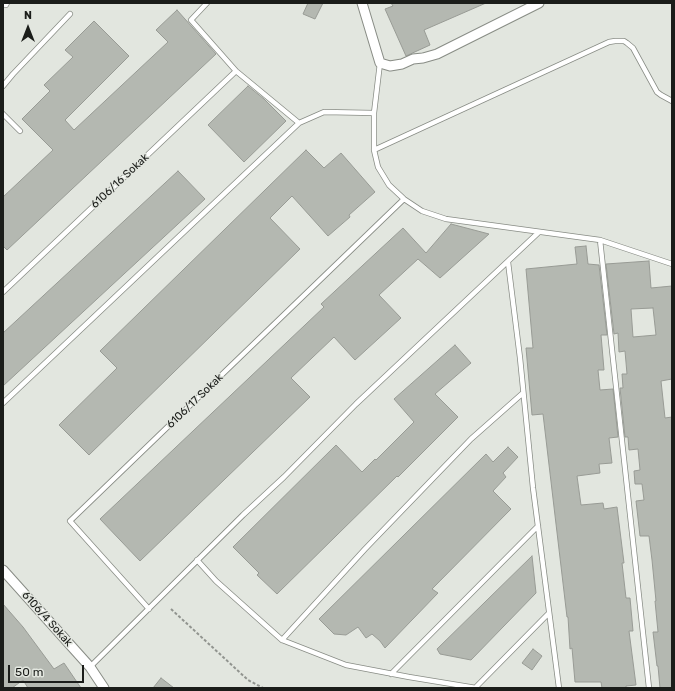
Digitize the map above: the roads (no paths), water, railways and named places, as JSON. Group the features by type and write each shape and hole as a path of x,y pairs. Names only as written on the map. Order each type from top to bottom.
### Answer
{"street":[{"path":"362,3 380,63 390,66 437,54 539,3"},
{"name":"6106/4 Sokak","path":"3,570 90,667 104,688"}],"lane":[{"path":"3,4 6,5 7,3"},
{"path":"207,3 190,20 236,71 299,123"},
{"path":"3,86 70,14"},
{"path":"374,150 609,42 615,41 624,41 633,48 657,92 672,101"},
{"path":"380,63 374,113 374,150 378,167 389,185 404,199 422,211 446,218 600,240 672,264"},
{"name":"6106/16 Sokak","path":"3,292 236,71"},
{"path":"3,403 299,123 324,112 374,113"},
{"path":"3,114 20,131"},
{"name":"6106/17 Sokak","path":"149,609 70,521 404,199"},
{"path":"90,667 197,560 284,477 356,404 540,232"},
{"path":"600,240 649,688"},
{"path":"508,262 520,358 533,488 559,688"},
{"path":"282,640 365,549 466,444 523,393"},
{"path":"391,674 538,526"},
{"path":"197,560 216,581 282,640 346,665 476,688 549,614"}]}
